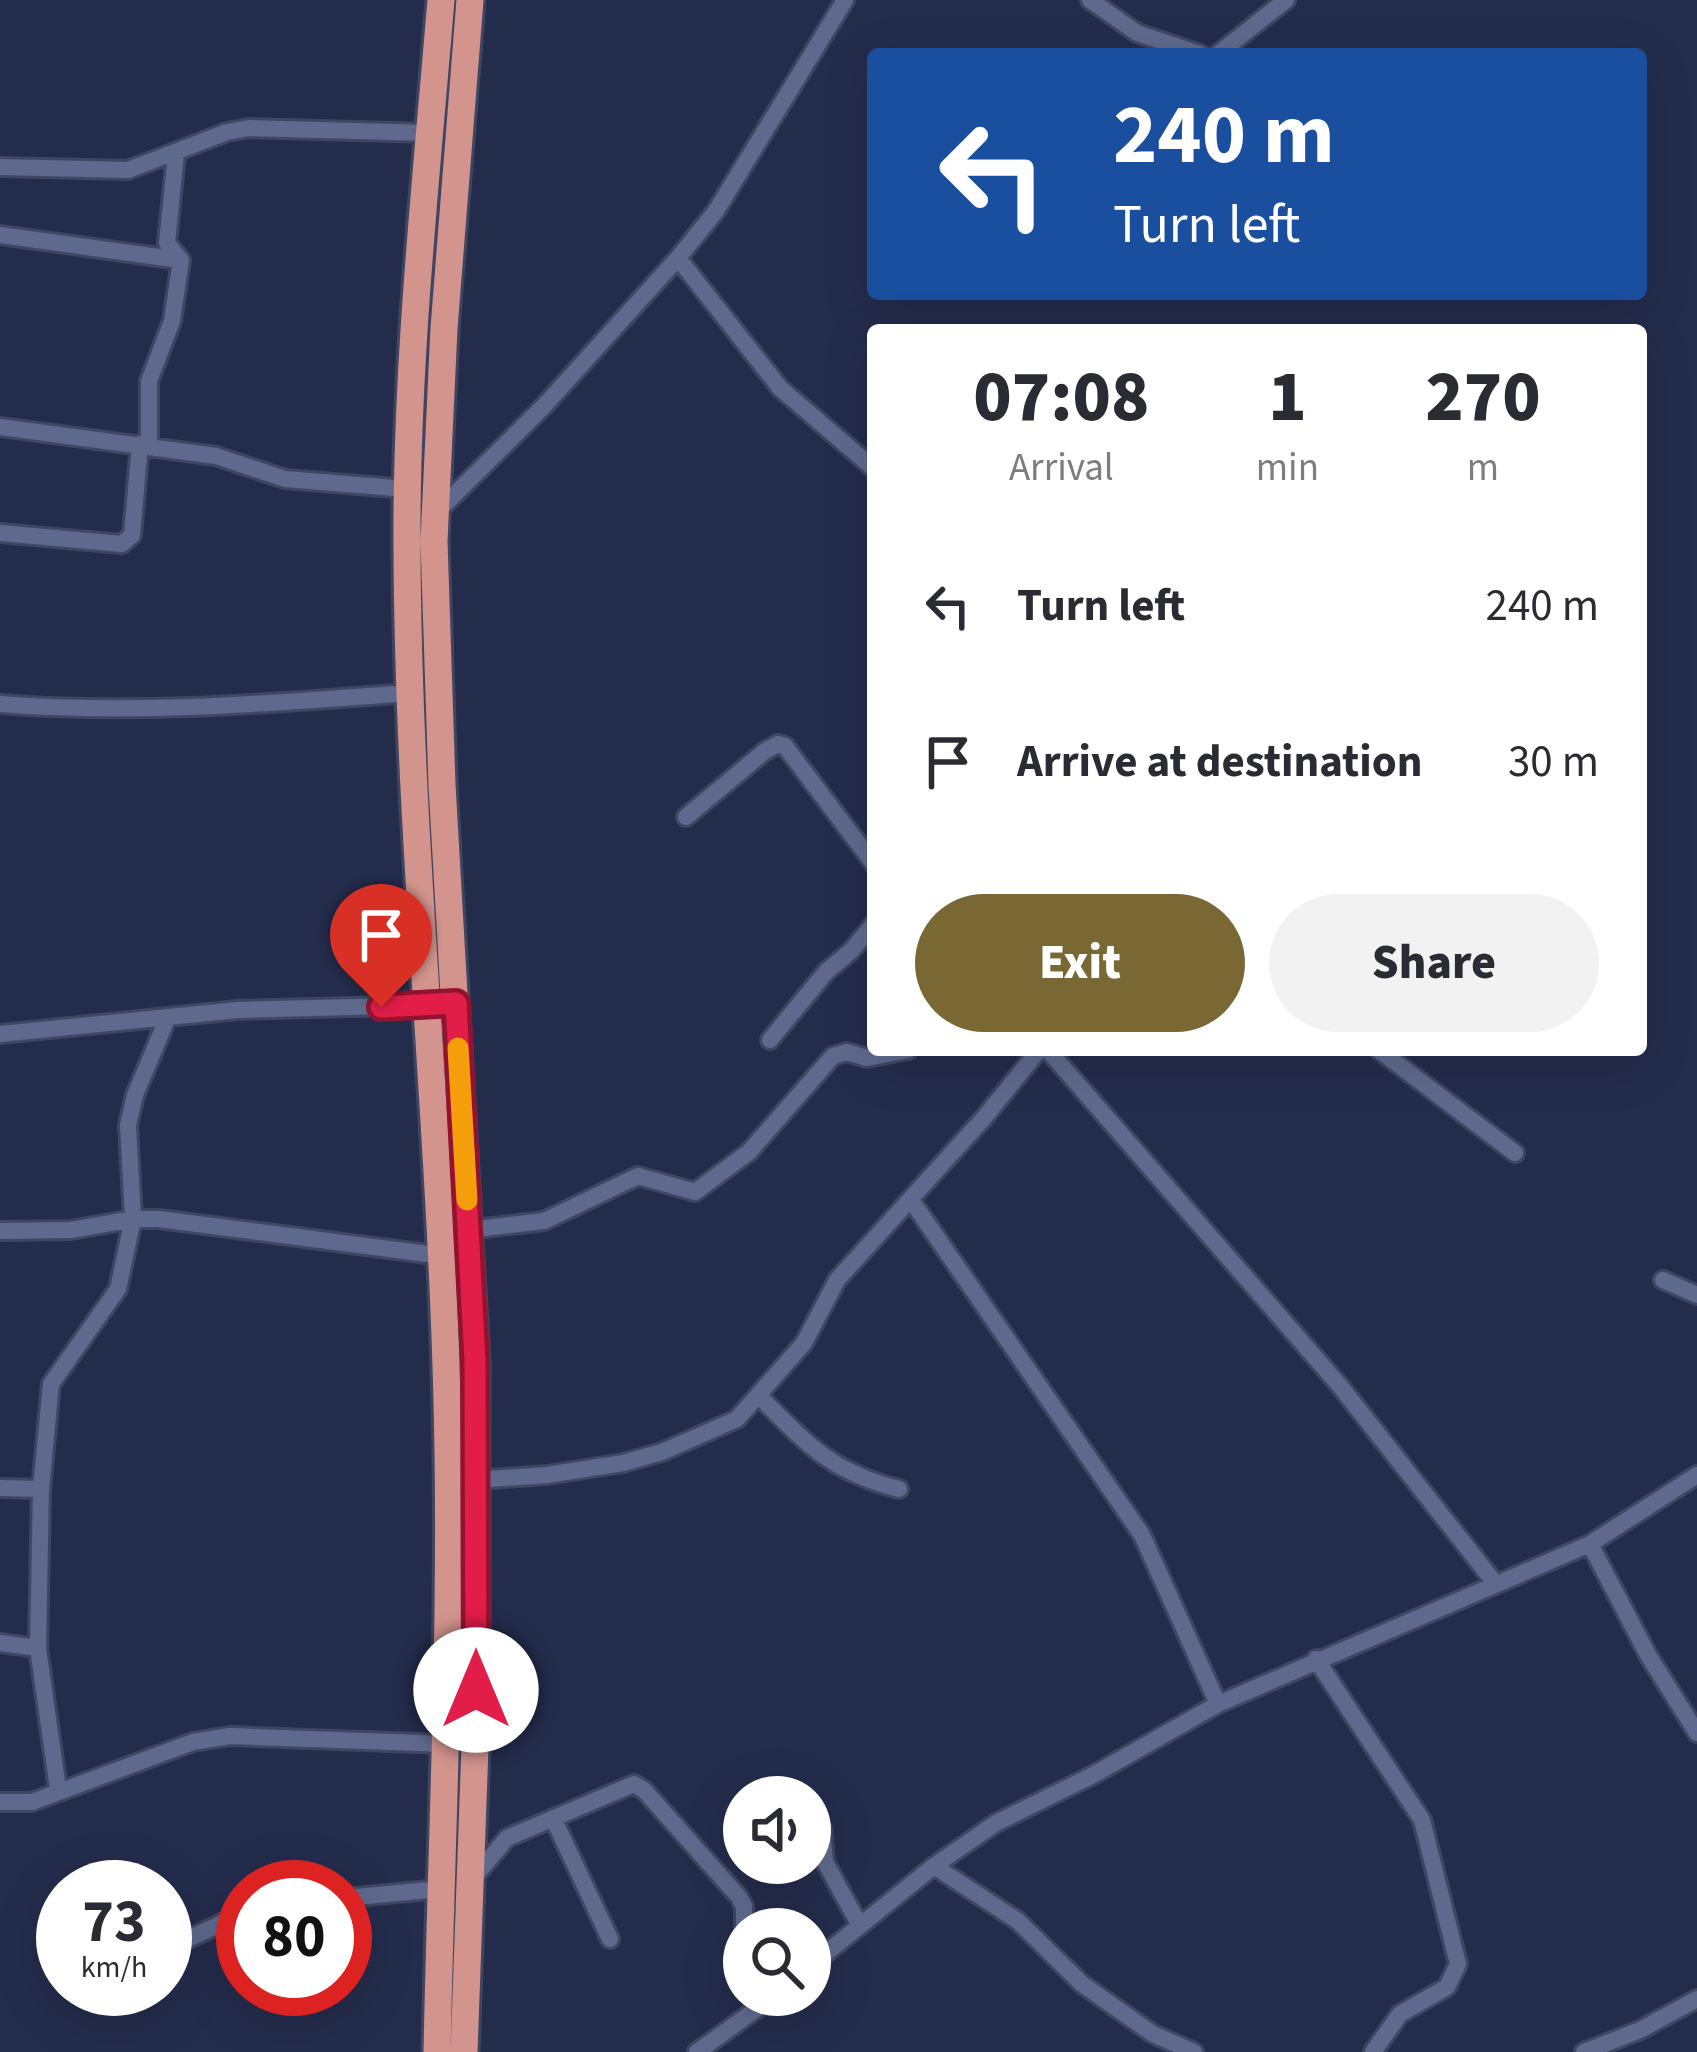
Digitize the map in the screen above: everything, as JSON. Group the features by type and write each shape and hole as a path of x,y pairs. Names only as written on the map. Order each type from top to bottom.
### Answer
{"highway":[{"path":"441,0 407,489 410,693 468,1230 475,1360 476,1728 464,2052"},
{"path":"437,2052 449,1506 434,515 470,0"}],"street":[{"path":"434,515 496,456 716,212 845,0"},
{"path":"1090,0 1137,33 1182,48"},
{"path":"1226,48 1286,0"},
{"path":"0,167 128,170 249,128 430,133"},
{"path":"0,533 122,544 132,535 149,381 172,321 181,260 167,243 176,154"},
{"path":"0,235 181,260"},
{"path":"678,258 780,388 867,462"},
{"path":"0,427 216,456 285,479 407,489"},
{"path":"0,704 135,708 410,693"},
{"path":"686,817 778,744 792,751 867,855"},
{"path":"770,1040 826,972 867,932"},
{"path":"0,1034 238,1010 442,1004"},
{"path":"58,1789 38,1648 41,1489 51,1384 118,1289 133,1219 128,1125 135,1095 168,1017"},
{"path":"468,1230 544,1221 638,1176 694,1192 749,1151 833,1056 847,1052 867,1058 887,1056"},
{"path":"475,1480 623,1463 662,1452 736,1419 804,1343 837,1280 1034,1056"},
{"path":"1053,1056 1340,1386 1495,1583"},
{"path":"1387,1056 1515,1153"},
{"path":"911,1201 1142,1535 1218,1703"},
{"path":"0,1231 71,1230 133,1219 178,1221 443,1256"},
{"path":"1663,1280 1697,1295"},
{"path":"759,1396 815,1452 859,1479 898,1489"},
{"path":"831,1948 996,1823 1094,1775 1218,1703 1590,1544 1697,1475"},
{"path":"0,1488 41,1489"},
{"path":"1590,1544 1648,1655 1697,1733"},
{"path":"0,1643 38,1648"},
{"path":"1316,1659 1422,1820 1458,1964 1447,1987 1400,2014 1372,2052"},
{"path":"0,1802 32,1802 193,1742 230,1736 446,1744"},
{"path":"469,1884 507,1838 634,1784 744,1908"},
{"path":"553,1818 610,1939"},
{"path":"471,1831 507,1838"},
{"path":"934,1866 1018,1921 1082,1984 1153,2034 1194,2052"},
{"path":"831,1873 859,1924"},
{"path":"372,1895 440,1889"},
{"path":"1584,2052 1640,2030 1697,1999"},
{"path":"697,2052 750,2016"}],"slow traffic":[{"path":"458,1048 467,1200"}],"route":[{"path":"381,1007 456,1003 475,1360 476,1690"}]}
